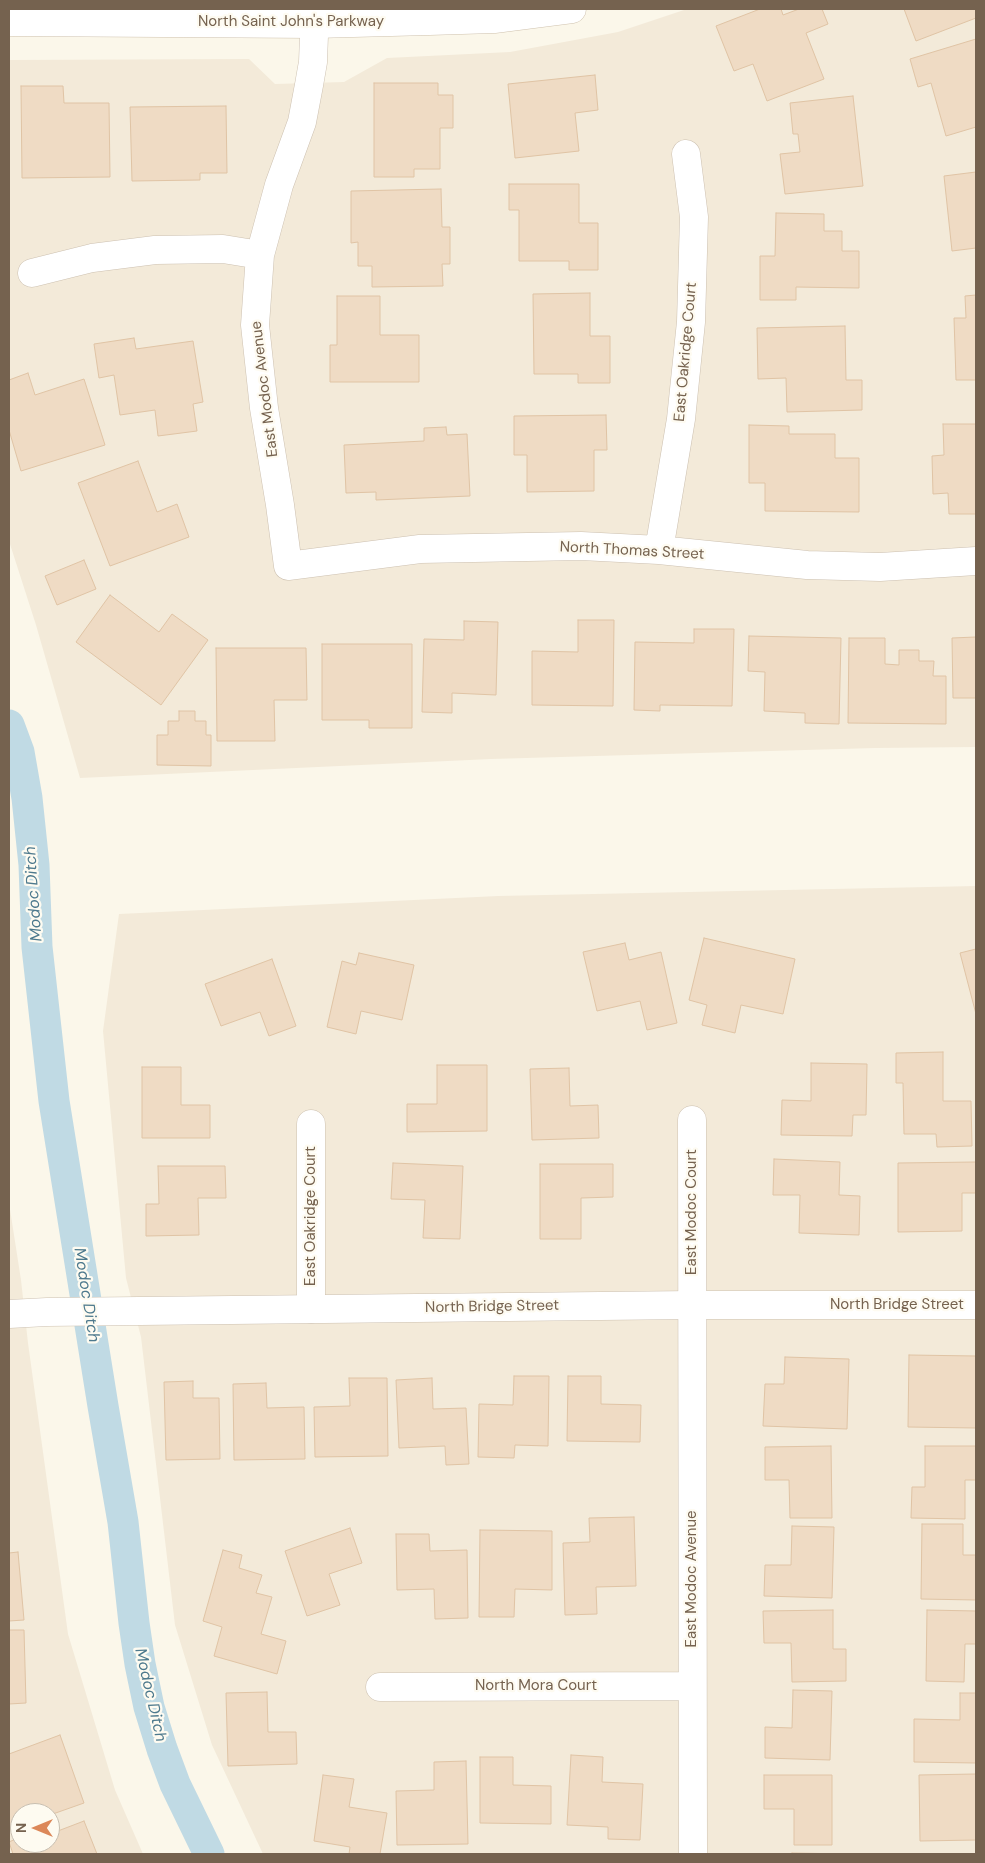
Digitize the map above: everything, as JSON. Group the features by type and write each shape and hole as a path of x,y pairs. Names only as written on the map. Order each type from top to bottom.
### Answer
{"street":[{"name":"North Saint John's Parkway","path":"9,22 315,16 494,19 572,9"},
{"name":"East Modoc Avenue","path":"288,566 264,408 255,324 260,255 279,185 302,122 312,62 315,16"},
{"name":"East Oakridge Court","path":"659,550 681,419 691,322 694,217 686,154"},
{"path":"32,273 92,258 155,250 223,249 260,255"},
{"name":"North Thomas Street","path":"288,566 420,549 581,546 659,550 807,565 880,567 976,560"},
{"name":"East Modoc Court","path":"692,1120 693,1304"},
{"name":"East Oakridge Court","path":"310,1309 311,1124"},
{"name":"East Modoc Avenue","path":"692,1854 693,1304"},
{"name":"North Bridge Street","path":"9,1314 139,1310 693,1304 976,1305"},
{"name":"North Mora Court","path":"380,1687 692,1686"}],"shaded area":[{"path":"687,9 976,9 976,747 491,759 80,778 36,625 9,541 9,60 249,59 275,84 344,82 387,58 510,52 618,32"},
{"path":"976,886 976,1854 263,1854 212,1745 175,1625 141,1337 126,1278 103,1031 119,914 498,896"},
{"path":"9,1203 68,1634 115,1790 143,1854 9,1854"}],"building":[{"path":"760,9 781,9 783,15 799,9 822,9 828,24 806,33 824,79 767,101 753,64 734,71 716,26"},
{"path":"904,9 976,9 976,18 916,41"},
{"path":"976,39 976,127 946,136 931,83 918,87 910,59"},
{"path":"595,75 598,110 575,113 579,151 515,158 508,84"},
{"path":"374,83 438,83 438,95 453,95 453,128 440,128 440,169 414,169 414,177 374,177"},
{"path":"21,86 63,86 64,103 109,103 110,177 22,178"},
{"path":"853,96 863,186 785,194 780,154 800,152 798,134 793,134 790,103"},
{"path":"226,106 227,173 200,173 200,180 132,181 130,107"},
{"path":"976,172 976,248 952,251 944,176"},
{"path":"509,184 579,184 579,223 598,223 598,270 569,270 569,261 519,261 519,210 509,210"},
{"path":"441,189 442,227 450,227 450,264 442,264 443,286 372,287 372,266 358,266 358,242 351,243 351,191"},
{"path":"776,213 824,214 824,231 842,231 842,251 859,251 859,288 796,287 796,300 760,300 760,256 775,256"},
{"path":"590,293 590,336 610,336 610,383 578,383 578,374 534,374 533,294"},
{"path":"976,295 976,380 956,380 954,318 966,318 965,296"},
{"path":"337,296 380,296 380,335 419,335 419,382 330,382 330,345 337,345"},
{"path":"845,326 846,380 862,380 862,410 787,412 786,378 758,379 757,328"},
{"path":"134,338 136,349 193,341 203,402 193,404 197,431 158,436 155,410 120,415 114,375 99,378 94,344"},
{"path":"28,373 35,395 84,379 105,445 21,471 9,430 9,380"},
{"path":"606,415 607,450 594,450 594,491 527,492 527,455 514,455 514,416"},
{"path":"943,424 976,424 976,514 949,514 948,493 933,494 932,456 944,455"},
{"path":"749,425 789,426 789,434 835,434 835,458 859,458 859,512 765,511 765,483 749,483"},
{"path":"446,427 447,435 467,434 470,496 376,500 376,492 346,493 344,445 424,441 424,428"},
{"path":"138,461 157,512 177,504 189,537 110,566 78,483"},
{"path":"84,560 96,589 57,605 45,576"},
{"path":"110,595 159,632 172,614 208,640 161,705 76,642"},
{"path":"578,620 614,620 613,706 532,705 532,651 578,652"},
{"path":"464,621 498,622 496,695 452,693 452,713 422,712 424,639 464,640"},
{"path":"694,629 734,629 732,706 660,705 660,711 634,710 635,642 694,643"},
{"path":"749,636 841,638 839,724 805,723 805,713 764,711 765,672 748,671"},
{"path":"976,637 976,698 953,698 952,638"},
{"path":"849,638 885,638 885,664 899,665 899,650 919,650 919,661 934,661 933,676 946,676 946,724 848,723"},
{"path":"322,644 412,644 412,728 369,728 369,720 322,720"},
{"path":"216,648 306,648 307,700 274,700 275,741 217,741"},
{"path":"179,711 195,711 195,721 206,721 206,735 211,735 211,766 157,765 157,735 168,735 168,721 179,721"},
{"path":"704,938 795,959 783,1014 741,1005 735,1033 702,1025 707,1005 689,1000"},
{"path":"625,943 629,960 661,952 677,1023 647,1030 640,1001 597,1011 583,952"},
{"path":"976,949 976,1014 960,953"},
{"path":"359,953 414,965 402,1020 361,1011 356,1034 327,1027 342,961 356,965"},
{"path":"272,959 296,1026 269,1036 260,1012 221,1026 205,984"},
{"path":"943,1052 943,1101 971,1101 972,1146 937,1147 936,1134 904,1134 903,1083 896,1083 896,1053"},
{"path":"811,1063 867,1064 866,1115 853,1115 852,1136 781,1135 782,1100 811,1101"},
{"path":"437,1065 487,1065 487,1131 407,1132 407,1104 437,1104"},
{"path":"142,1067 181,1067 181,1105 210,1105 210,1138 142,1138"},
{"path":"569,1068 570,1106 598,1105 599,1138 532,1140 530,1069"},
{"path":"774,1159 840,1162 839,1195 860,1196 859,1235 799,1233 800,1195 773,1195"},
{"path":"976,1162 976,1193 962,1193 962,1231 898,1232 898,1163"},
{"path":"393,1163 463,1166 460,1239 423,1238 425,1200 391,1199"},
{"path":"540,1164 613,1164 613,1197 581,1198 581,1239 540,1239"},
{"path":"158,1166 225,1166 226,1198 198,1198 199,1235 146,1236 146,1204 159,1204"},
{"path":"909,1355 976,1356 976,1428 908,1427"},
{"path":"785,1357 849,1359 847,1429 763,1426 765,1384 784,1384"},
{"path":"514,1376 549,1376 548,1446 515,1445 514,1458 478,1457 479,1404 513,1405"},
{"path":"568,1376 601,1376 601,1404 641,1405 640,1442 567,1441"},
{"path":"349,1378 387,1378 388,1456 315,1457 314,1407 350,1406"},
{"path":"432,1378 433,1409 466,1408 469,1464 446,1465 445,1446 399,1448 396,1380"},
{"path":"193,1381 193,1398 219,1398 220,1459 166,1460 164,1382"},
{"path":"266,1383 267,1408 304,1407 305,1459 234,1460 233,1384"},
{"path":"831,1446 832,1518 790,1518 789,1480 765,1480 765,1447"},
{"path":"925,1446 976,1446 976,1480 965,1480 965,1519 911,1518 912,1487 925,1487"},
{"path":"634,1517 636,1586 596,1587 597,1614 565,1615 563,1543 590,1542 589,1518"},
{"path":"922,1524 963,1524 963,1555 976,1555 976,1600 921,1599"},
{"path":"792,1526 834,1527 832,1598 764,1596 765,1565 791,1565"},
{"path":"350,1528 362,1563 329,1574 340,1605 307,1616 285,1551"},
{"path":"480,1530 552,1531 552,1590 515,1589 514,1617 479,1617"},
{"path":"396,1534 429,1534 430,1551 467,1550 468,1618 435,1619 434,1589 397,1590"},
{"path":"223,1550 242,1555 239,1568 262,1575 256,1593 272,1597 261,1634 286,1641 277,1674 214,1656 222,1627 203,1621"},
{"path":"18,1552 24,1620 9,1621 9,1553"},
{"path":"833,1610 833,1649 846,1649 846,1681 792,1682 791,1643 764,1643 763,1611"},
{"path":"927,1610 976,1611 976,1644 965,1644 964,1682 926,1681"},
{"path":"9,1630 24,1630 26,1703 9,1704"},
{"path":"793,1690 832,1691 830,1760 765,1758 765,1727 792,1728"},
{"path":"267,1692 268,1732 296,1732 297,1764 228,1766 226,1693"},
{"path":"960,1693 976,1693 976,1763 914,1762 914,1719 960,1720"},
{"path":"60,1735 84,1803 60,1811 60,1803 10,1803 9,1830 9,1754"},
{"path":"571,1755 603,1757 602,1782 643,1784 640,1840 608,1839 608,1827 567,1825"},
{"path":"480,1757 513,1757 513,1785 551,1786 551,1824 480,1823"},
{"path":"466,1761 468,1844 397,1845 396,1791 434,1790 434,1762"},
{"path":"976,1774 976,1840 920,1841 919,1775"},
{"path":"323,1775 354,1779 349,1807 387,1813 380,1854 349,1854 350,1847 314,1841"},
{"path":"764,1775 832,1775 832,1845 794,1845 794,1809 764,1809"},
{"path":"84,1821 97,1854 13,1854 60,1853 60,1830"},
{"path":"792,1853 848,1854 792,1854"}],"waterway":[{"name":"Modoc Ditch","path":"9,725 19,752 27,798 34,865 37,947 54,1101 123,1522 140,1664 149,1707 162,1749 175,1784 209,1854"}]}
